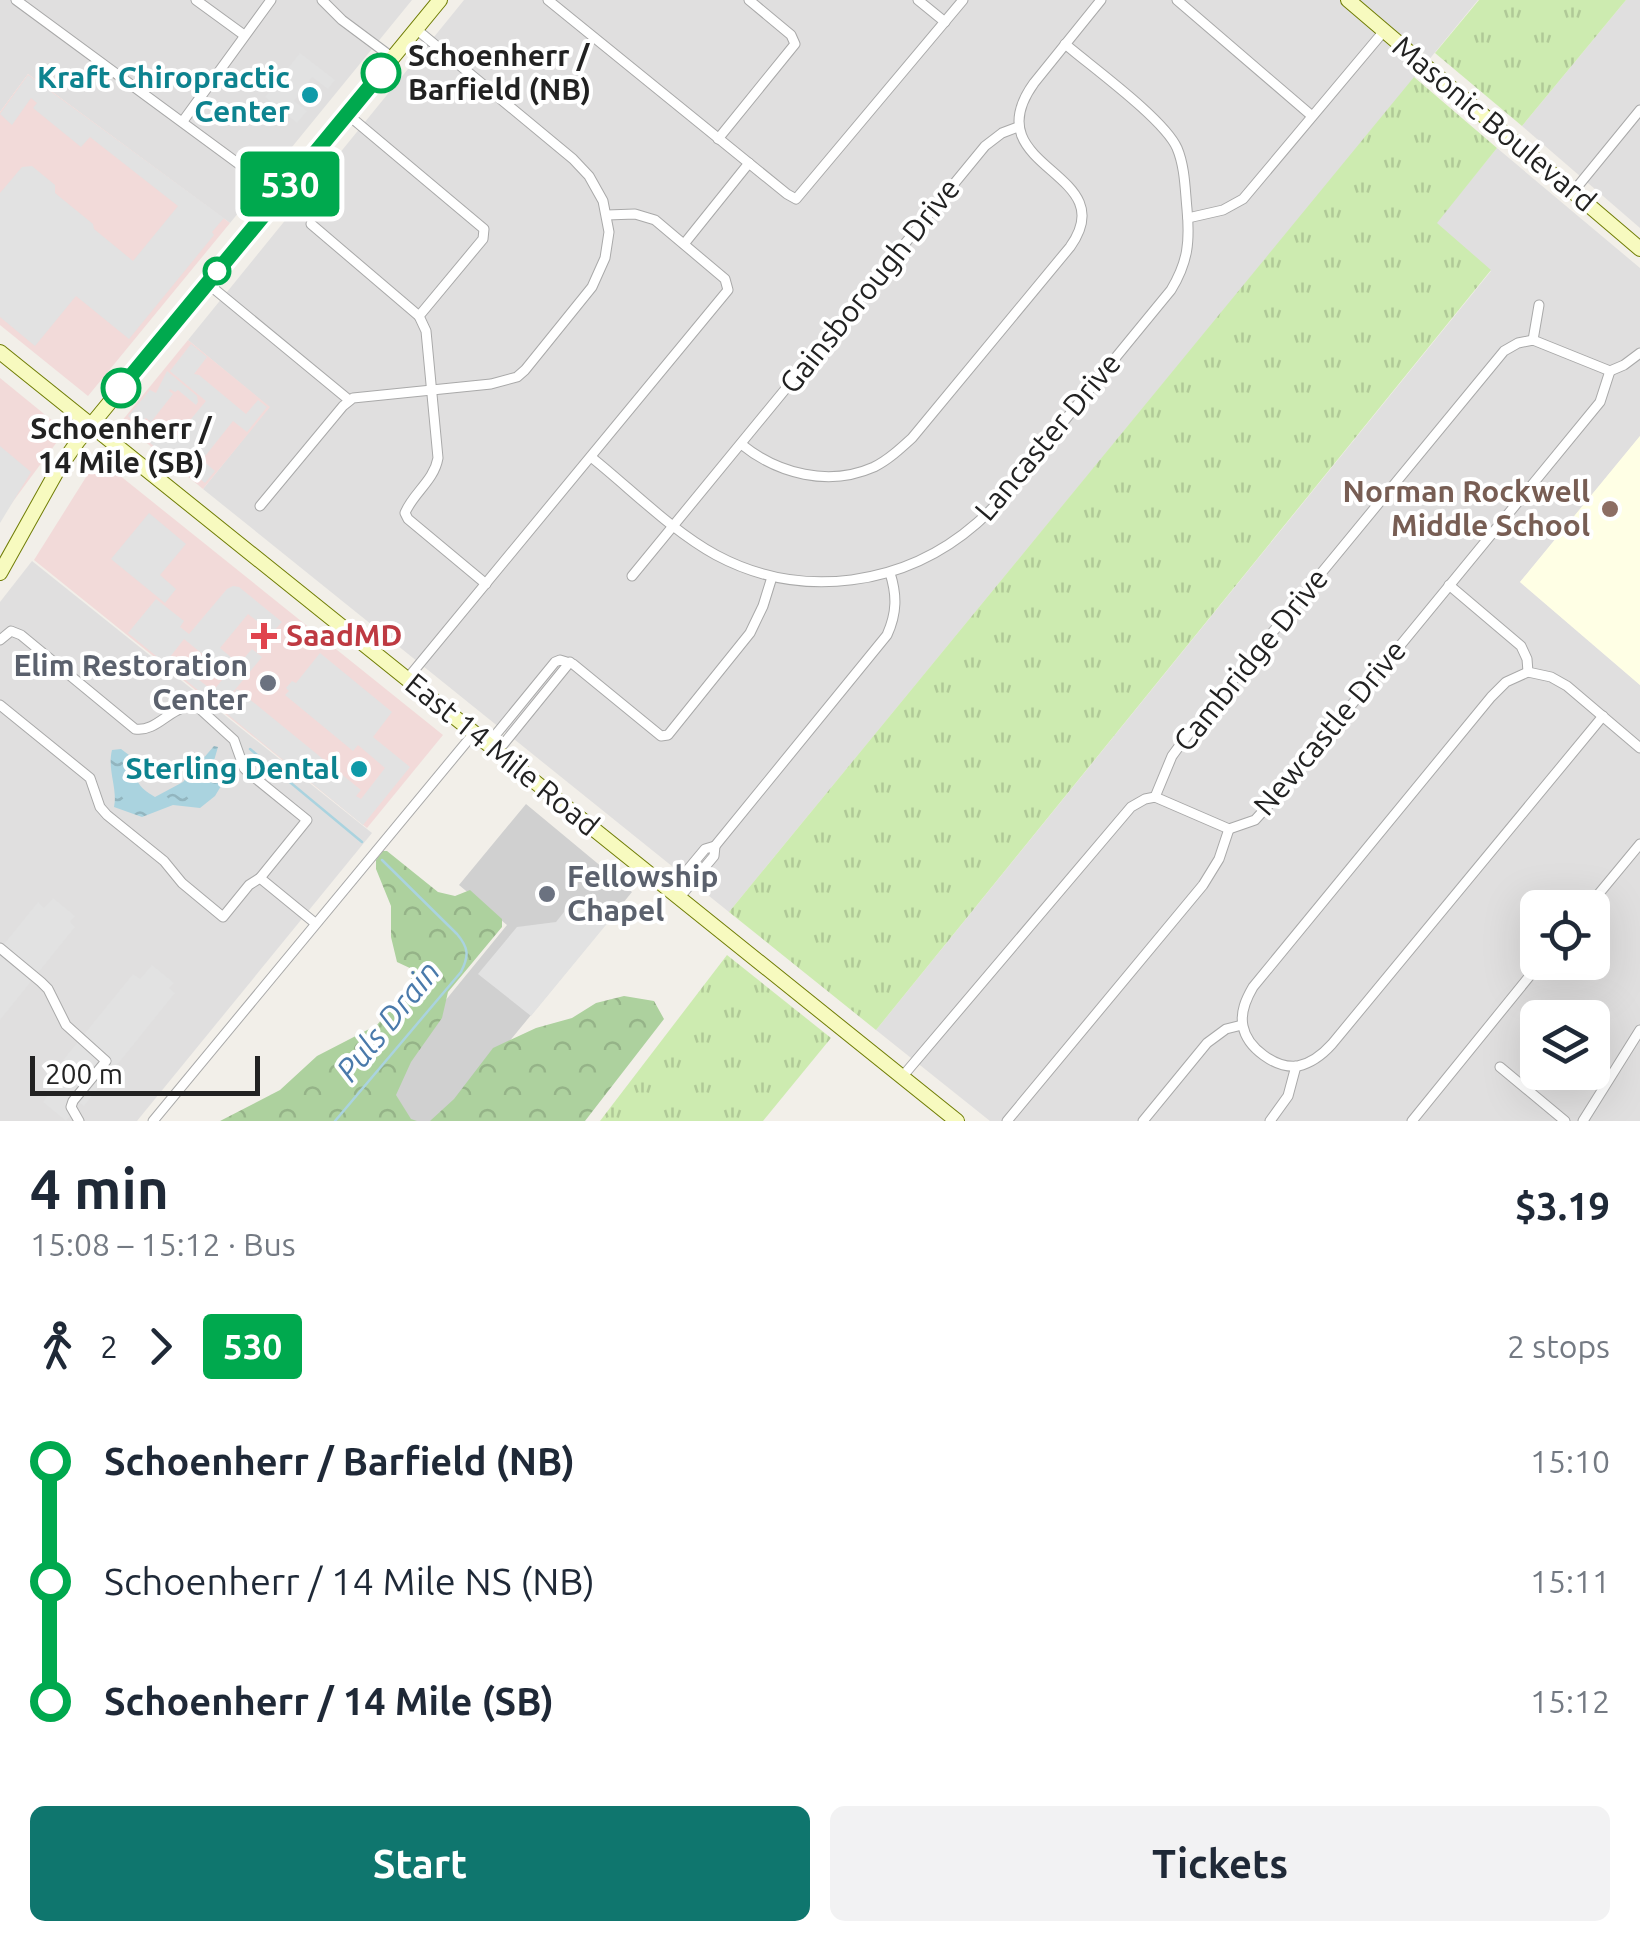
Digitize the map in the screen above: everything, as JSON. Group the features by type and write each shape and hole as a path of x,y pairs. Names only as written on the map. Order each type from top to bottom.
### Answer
{"main road":[{"path":"0,573 54,476 90,425 440,0"},
{"name":"Masonic Boulevard","path":"1348,0 1640,249"},
{"name":"East 14 Mile Road","path":"0,352 957,1121"}],"street":[{"path":"16,0 281,195"},
{"path":"196,0 244,36"},
{"path":"183,121 271,0"},
{"path":"322,0 393,58"},
{"path":"548,0 796,199 963,0"},
{"path":"718,139 795,41 749,0"},
{"path":"918,0 945,22"},
{"path":"742,444 772,465 795,472 826,477 872,468 912,438 1070,246 1082,226 1076,194 1024,142 1018,115 1026,94 1100,0"},
{"path":"1177,0 1312,116"},
{"path":"260,506 349,400 504,382 518,376 597,280 608,246 606,216 598,190 581,166 416,30"},
{"path":"1188,218 1223,210 1242,199 1384,30"},
{"name":"Lancaster Drive","path":"591,457 717,555 772,576 834,582 890,573 920,562 960,537 998,501 1171,290 1187,258 1188,218 1180,155 1167,132 1065,44"},
{"path":"1573,192 1640,110"},
{"path":"347,114 485,232 420,316"},
{"name":"Gainsborough Drive","path":"632,576 985,146 1002,132 1018,127"},
{"path":"684,244 749,164"},
{"path":"407,679 726,294 729,287 725,279 648,216 606,216"},
{"path":"311,224 420,316 426,330 438,464 405,513 486,584"},
{"path":"207,283 349,400"},
{"path":"1539,305 1533,340 1610,372 1640,353"},
{"name":"Cambridge Drive","path":"1155,797 1182,741 1466,396 1508,348 1533,340"},
{"name":"Newcastle Drive","path":"1007,1121 1203,884 1219,859 1229,829 1245,825 1261,814 1600,402 1610,372"},
{"path":"674,894 714,856 715,846 887,634 896,602 890,573"},
{"path":"492,748 570,662 660,736 668,735 746,640 760,614 772,576"},
{"path":"1449,584 1521,646 1528,672"},
{"path":"0,640 11,631 21,635 135,728 145,730 184,706 200,710 234,740 248,773 307,820 223,917 182,884 164,861 107,815 90,778 0,705"},
{"path":"1603,716 1318,1057 1296,1066 1283,1064 1250,1042 1242,1025 1244,1007 1253,988 1506,682 1528,672 1559,681 1603,716 1640,748"},
{"path":"153,1121 474,733"},
{"path":"902,1077 1131,807 1155,797 1229,829"},
{"path":"1601,890 1640,844"},
{"path":"260,878 314,923"},
{"path":"0,948 41,982 66,1025 106,1060 72,1101 79,1121"},
{"path":"1412,1121 1526,980"},
{"path":"1143,1121 1207,1043 1221,1032 1242,1025"},
{"path":"1583,1121 1640,1030"},
{"path":"1270,1121 1288,1096 1296,1066"},
{"path":"1500,1067 1565,1121"}],"shaded area":[{"path":"0,0 412,0 230,223 28,74 0,112"},
{"path":"464,0 1478,0 729,912 203,489 269,407 188,340"},
{"path":"1626,0 1640,0 1640,228 1522,126"},
{"path":"300,53 335,80 328,89 312,77 294,101 307,111 297,123 265,97"},
{"path":"28,74 230,223 88,396 0,325 0,112"},
{"path":"28,75 224,218 129,339 76,296 35,346 0,317 0,193 22,167 32,166 55,185 55,193 133,261 178,206 90,137 81,147 33,108 37,103 31,98 12,125 0,114"},
{"path":"1497,148 1640,268 1640,436 1520,582 1640,685 1640,1121 990,1121 876,1030 1491,271 1436,223"},
{"path":"188,340 270,407 203,489 121,422"},
{"path":"191,344 207,357 194,374 246,414 258,400 267,407 247,432 233,421 202,460 215,471 205,483 166,450 162,453 150,443 153,438 140,427 136,431 128,425 132,420 128,416 150,390 156,393 167,371 197,396 198,402 196,405 178,390 170,389 173,394 151,422 144,419 171,443 206,401 170,371"},
{"path":"0,378 65,431 0,519"},
{"name":"Norman Rockwell Middle School","path":"1640,436 1640,685 1520,582"},
{"path":"0,446 31,472 0,523"},
{"path":"98,458 443,735 367,828 34,560"},
{"path":"149,513 186,544 160,575 176,589 165,603 111,559"},
{"path":"32,561 372,833 137,1121 0,1121 0,602"},
{"path":"239,587 282,622 272,633 248,614 220,648 239,664 252,649 262,657 220,708 128,633 156,599 184,621 180,627 189,634 227,589","holes":["184,639 227,674 213,691 170,657"]},
{"path":"320,653 392,712 373,737 410,767 363,825 221,709 237,689 361,790 356,796 361,799 385,768 358,745 353,751 285,695 289,691 286,688 292,681 296,683"},
{"name":"Fellowship Chapel","path":"526,804 632,892 444,1121 347,1121 507,925 459,885"},
{"path":"53,898 75,916 70,922 75,927 0,1020 0,949 38,902 44,908"},
{"path":"572,902 587,902 610,920 531,1016 478,974 517,927 556,922"},
{"path":"152,965 174,983 169,988 175,993 84,1106 78,1102 66,1121 43,1102 47,1096 42,1086 133,974 140,979"}],"green space":[{"path":"1479,0 1626,0 1522,126 1435,53"},
{"path":"1414,77 1497,148 1437,223 1491,270 876,1030 729,912"},
{"path":"383,851 438,892 455,896 470,890 502,919 502,927 448,992 442,1018 411,1062 396,1095 411,1119 417,1121 220,1121 280,1090 317,1056 377,1025 408,988 414,970 397,962 391,937 391,906 376,869 376,860"},
{"path":"727,955 831,1038 763,1121 600,1121"},
{"path":"624,996 654,1001 664,1019 585,1121 430,1121 454,1099 493,1048 536,1028 572,1018 596,1003"}],"water":[{"path":"214,746 218,747 213,764 221,786 200,808 173,805 142,817 114,807 112,750 121,749 133,758 138,781 155,797 183,782"}],"waterway":[{"name":"Puls Drain","path":"250,749 362,842"},
{"name":"Puls Drain","path":"335,1121 461,972 466,957 466,948 457,934 382,860"}],"bus line":[{"name":"530","path":"121,388 381,73"}],"place":[{"name":"Schoenherr / Barfield (NB)","path":"381,73"},
{"name":"Kraft Chiropractic Center","path":"310,95"},
{"name":"Schoenherr / 14 Mile (SB)","path":"121,388"},
{"name":"Norman Rockwell Middle School","path":"1610,509"},
{"name":"SaadMD","path":"264,636"},
{"name":"Elim Restoration Center","path":"268,683"},
{"name":"Sterling Dental","path":"359,769"},
{"name":"Fellowship Chapel","path":"547,894"}]}
